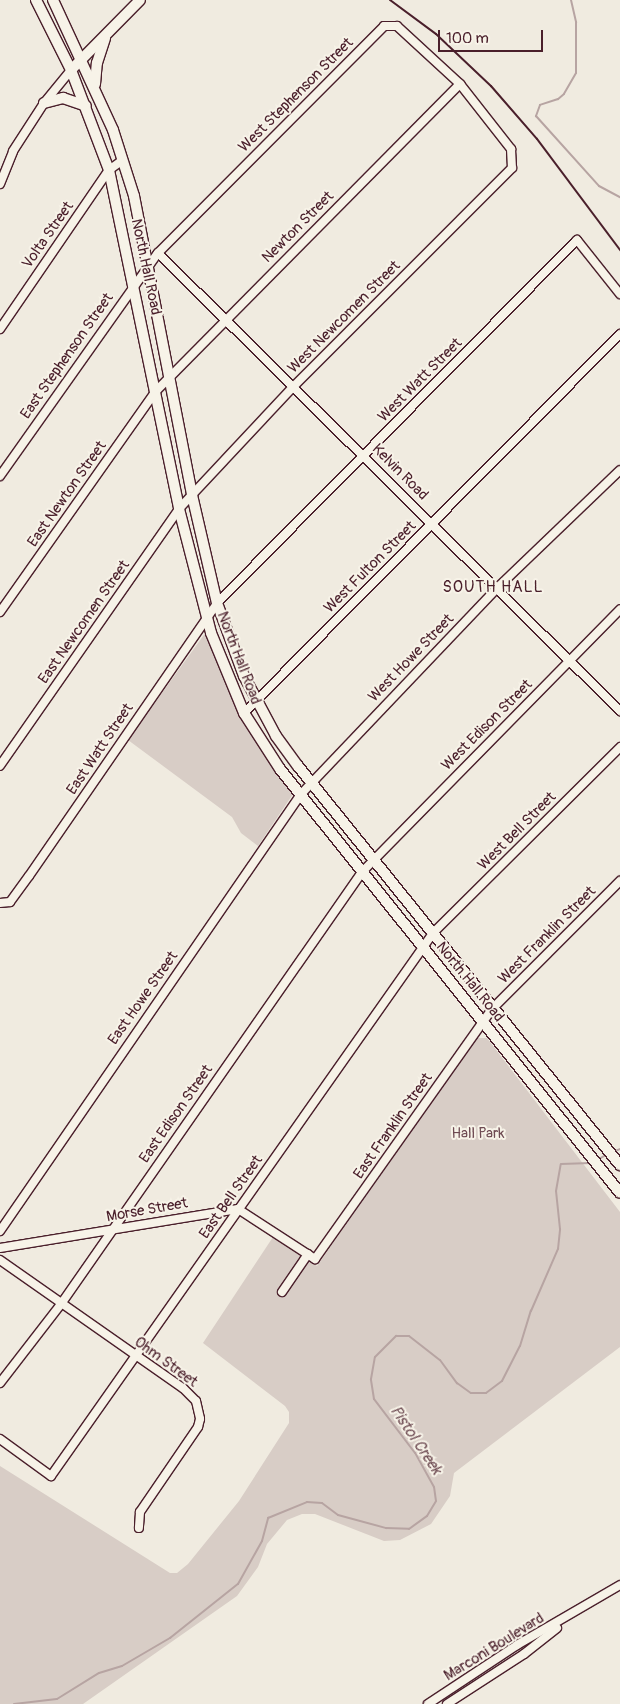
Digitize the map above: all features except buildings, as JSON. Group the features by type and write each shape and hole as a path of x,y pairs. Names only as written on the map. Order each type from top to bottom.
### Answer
{"main road":[{"name":"North Hall Road","path":"36,0 71,70 109,170 135,284 179,509 207,618 244,713 264,748 620,1192"},
{"name":"North Hall Road","path":"53,0 82,58 134,196 149,265 168,379 192,495 218,603 236,656 257,701 276,736 311,783 620,1165"},
{"path":"71,70 140,0"},
{"path":"95,90 97,63 106,34"},
{"path":"44,102 63,98 86,106"}],"street":[{"name":"West Stephenson Street","path":"158,253 384,26 396,26 460,84 511,149 514,160"},
{"path":"0,184 13,151 44,102 71,70"},
{"name":"Newton Street","path":"156,391 460,84"},
{"name":"Volta Street","path":"0,328 109,170 122,160"},
{"name":"West Newcomen Street","path":"192,495 293,387 512,168 514,160"},
{"name":"West Watt Street","path":"218,603 577,240 620,294"},
{"name":"East Stephenson Street","path":"0,476 158,253"},
{"name":"Kelvin Road","path":"158,253 620,711"},
{"name":"West Fulton Street","path":"244,713 620,334"},
{"name":"East Newton Street","path":"0,612 156,391"},
{"name":"West Howe Street","path":"311,783 497,588 620,470"},
{"name":"East Newcomen Street","path":"0,766 179,509 192,495"},
{"name":"East Watt Street","path":"0,904 10,902 29,876 218,603"},
{"name":"West Edison Street","path":"373,860 620,609"},
{"name":"West Bell Street","path":"433,933 620,747"},
{"name":"East Howe Street","path":"0,1231 301,794 311,783"},
{"name":"East Edison Street","path":"0,1383 61,1304 362,872 373,860"},
{"name":"West Franklin Street","path":"493,1008 620,881"},
{"name":"East Bell Street","path":"0,1439 51,1476 136,1358 433,933"},
{"name":"East Franklin Street","path":"308,1254 315,1259 493,1008"},
{"path":"238,1210 308,1254 282,1292"},
{"name":"Morse Street","path":"0,1248 238,1210"},
{"name":"Ohm Street","path":"0,1260 136,1358 190,1394 200,1418 193,1437 140,1512 139,1528"},
{"name":"Marconi Boulevard","path":"428,1704 517,1645 574,1614 620,1585"},
{"name":"Marconi Boulevard","path":"447,1704 524,1654 574,1614"}],"green space":[{"path":"206,632 244,724 293,794 258,846 241,833 232,817 128,740"},
{"name":"Hall Park","path":"477,1038 487,1038 620,1212 620,1347 454,1473 450,1496 431,1524 400,1540 384,1541 315,1514 302,1514 287,1520 267,1544 258,1567 237,1596 83,1704 0,1704 0,1466 170,1573 177,1573 188,1564 239,1501 289,1423 289,1412 285,1406 203,1343 273,1237 317,1266"}],"waterway":[{"name":"Pistol Creek","path":"571,0 576,22 576,73 564,94 558,99 540,105 536,116 599,186 620,197"},
{"name":"Pistol Creek","path":"613,1152 620,1149"},
{"name":"Pistol Creek","path":"597,1160 606,1155"},
{"name":"Pistol Creek","path":"14,1704 57,1699 99,1673 122,1666 170,1638 238,1584 262,1541 268,1518 307,1502 322,1503 338,1515 386,1528 409,1529 427,1516 436,1501 434,1487 415,1453 374,1399 371,1379 375,1357 396,1336 409,1336 440,1360 457,1383 471,1393 486,1393 502,1381 520,1346 531,1311 558,1249 560,1229 556,1191 561,1164 591,1163"}],"railway":[{"path":"390,0 436,34 491,86 537,139 620,250"}],"district":[{"name":"SOUTH HALL","path":"493,587"}]}
